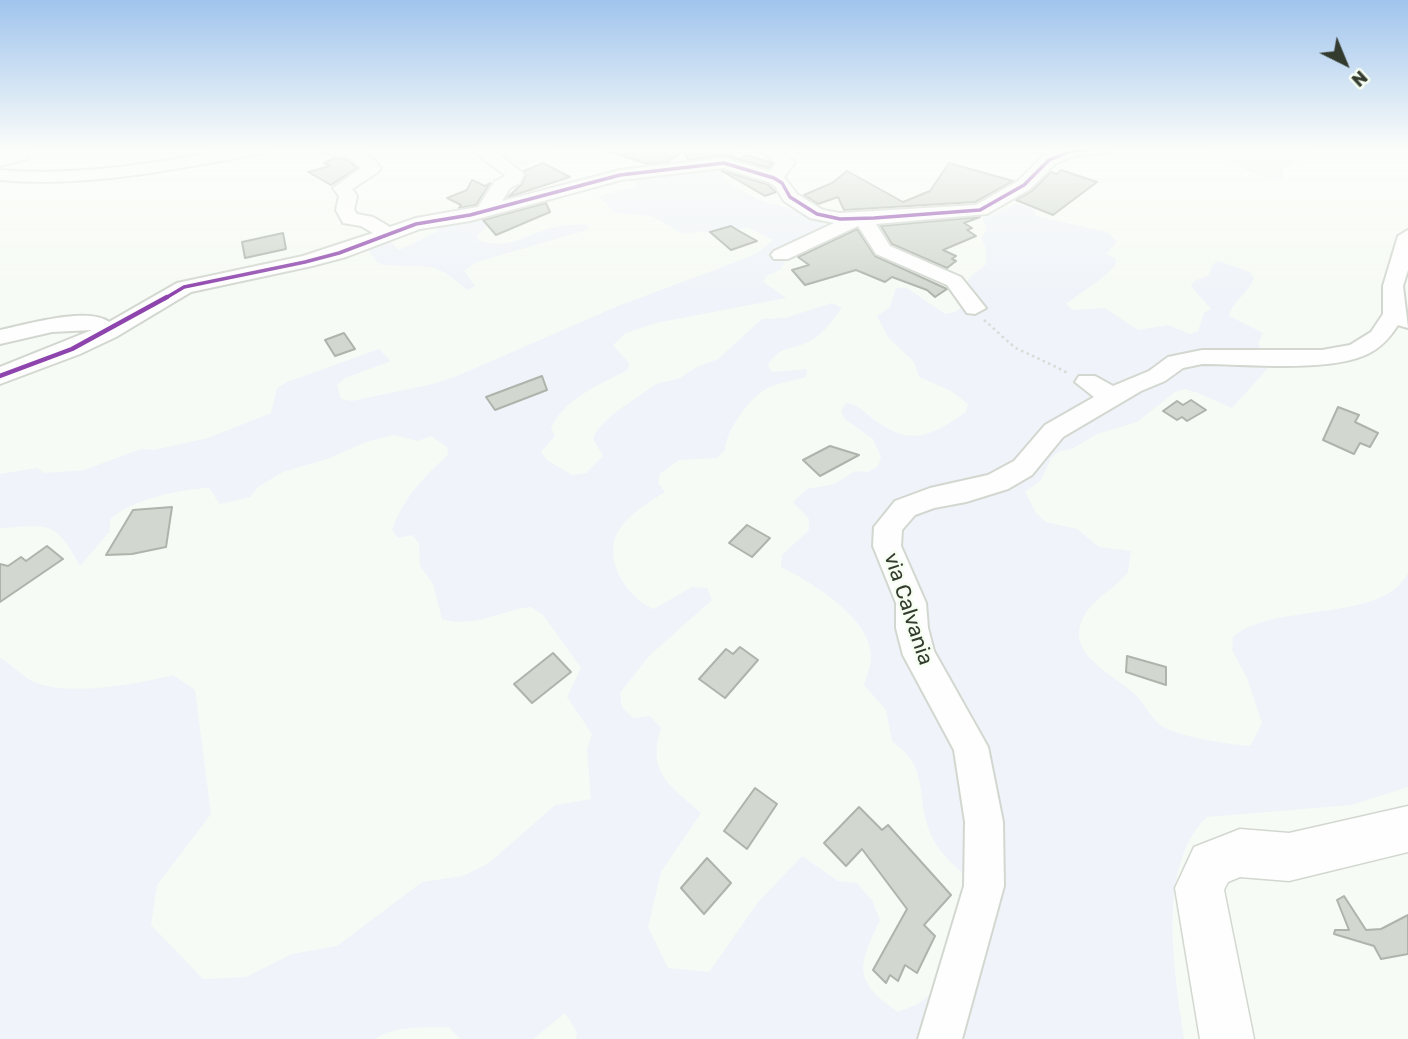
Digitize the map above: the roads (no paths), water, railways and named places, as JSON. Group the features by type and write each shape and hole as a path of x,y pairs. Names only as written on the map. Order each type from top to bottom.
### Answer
{"main road":[{"path":"1227,1039 1199,888 1211,864 1240,853 1289,857 1408,829"}],"street":[{"path":"348,196 345,210 350,219 366,221 387,234"},
{"path":"485,210 496,196"},
{"path":"0,376 72,349 108,332 184,287 306,262 416,224 537,196"},
{"path":"790,196 807,209 829,217 860,218 969,212 994,204 1006,196"},
{"path":"981,196 994,204"},
{"path":"780,255 818,240 860,218"},
{"path":"860,218 883,250 954,281 975,309"},
{"path":"1398,307 1408,236"},
{"name":"via Calvania","path":"940,1039 984,886 984,822 971,747 919,654 912,628 911,603 887,546 888,527 905,508 930,498 967,492 998,482 1023,468 1054,431 1157,376 1176,362 1202,357 1322,357 1356,351 1379,337 1398,307"},
{"path":"0,337 52,325 97,323 108,332"},
{"path":"1087,382 1114,397"}]}
